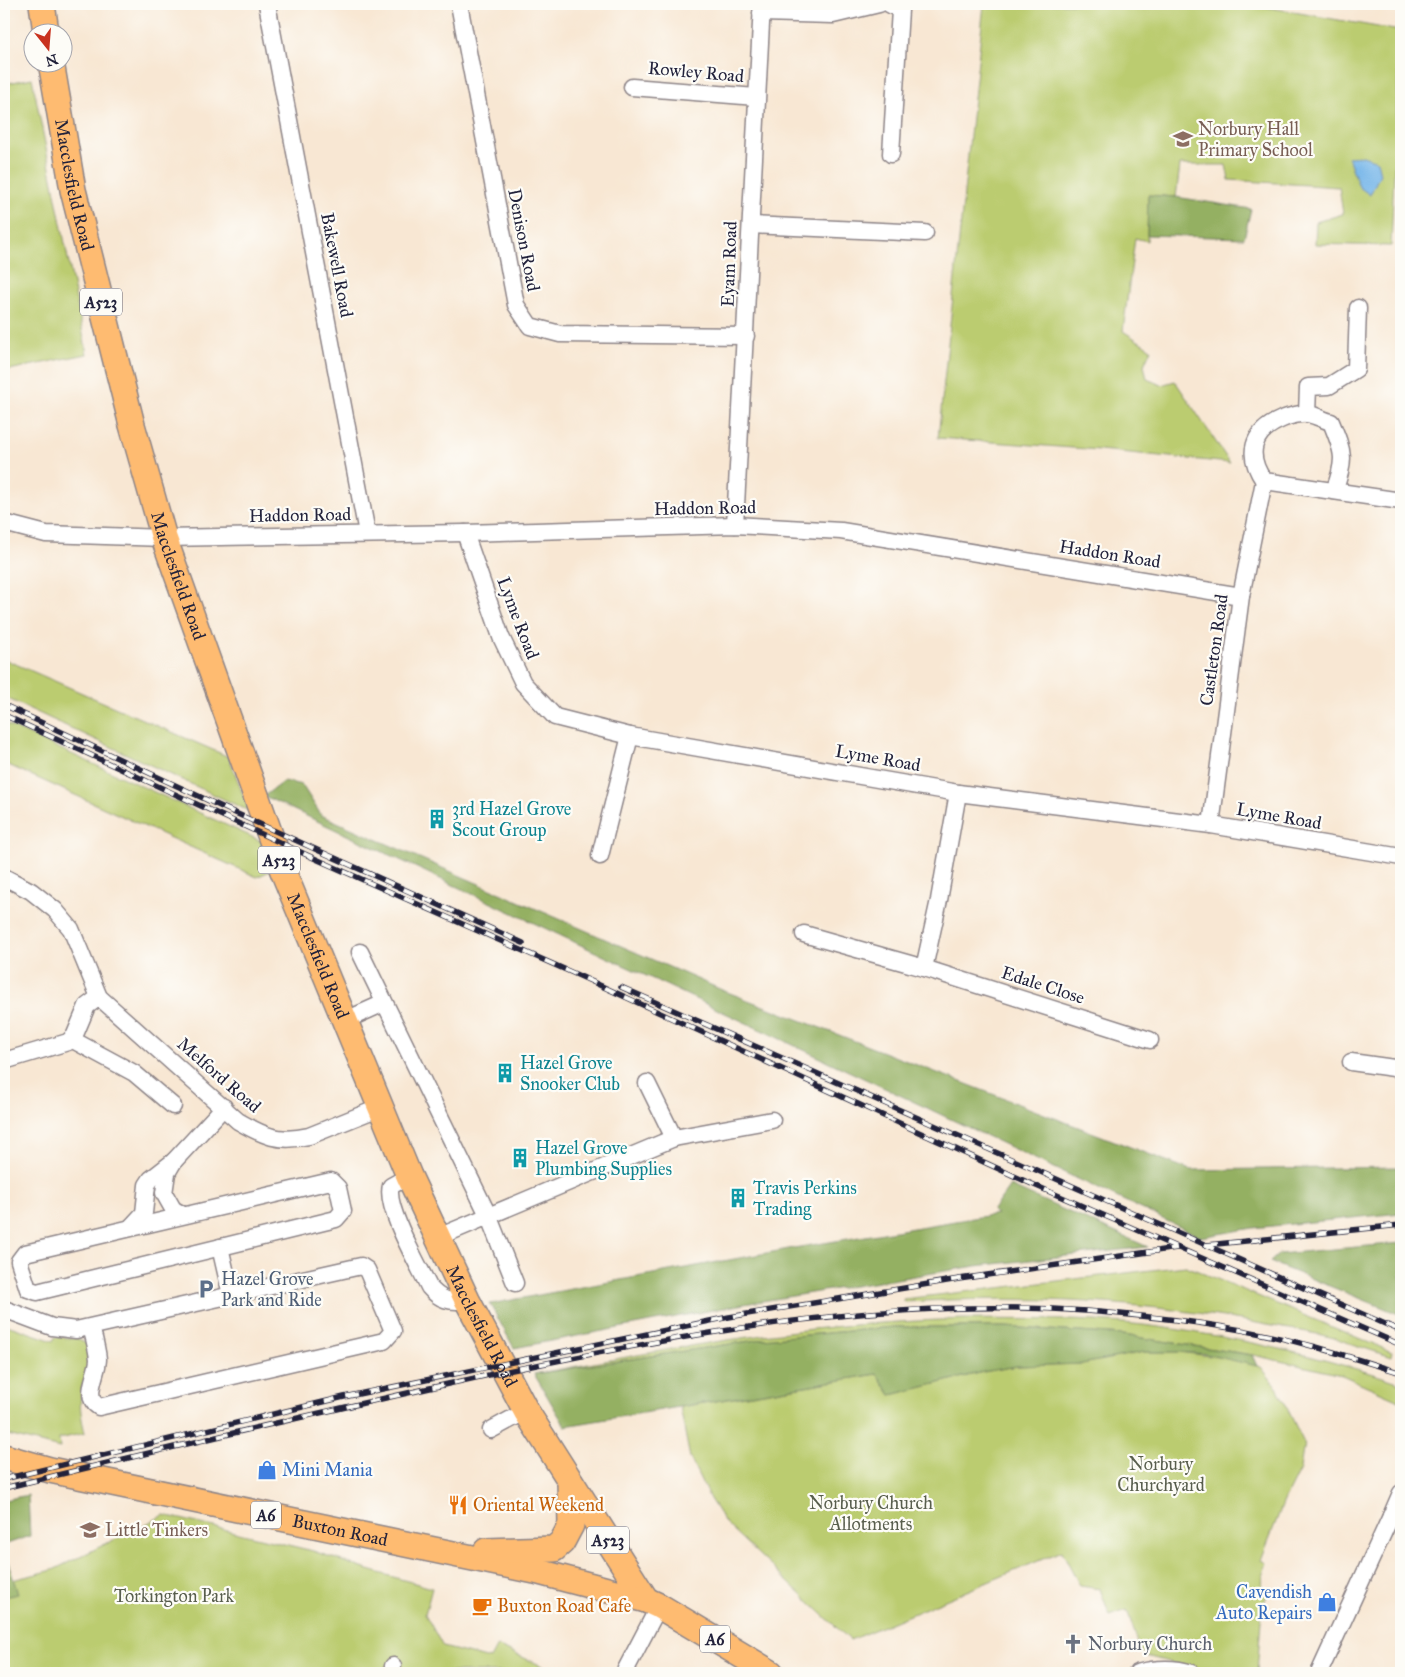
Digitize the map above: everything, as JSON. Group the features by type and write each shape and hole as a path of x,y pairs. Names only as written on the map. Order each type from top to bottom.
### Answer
{"highway":[{"path":"42,4 45,22"},
{"name":"Macclesfield Road","path":"53,72 73,190 132,425 164,538 283,871 409,1176 436,1238 467,1300 526,1411 652,1603"},
{"name":"Buxton Road","path":"4,1457 66,1473 451,1552 544,1573 652,1603"},
{"path":"451,1552 554,1549 562,1542 571,1525 570,1480"},
{"name":"A6","path":"652,1603 771,1673"}],"street":[{"name":"Bakewell Road","path":"267,4 367,533"},
{"name":"Denison Road","path":"459,4 516,305 530,326 560,334 746,336"},
{"path":"762,8 833,15 879,4"},
{"path":"889,4 900,10 891,154"},
{"name":"Eyam Road","path":"735,526 762,8"},
{"name":"Rowley Road","path":"632,87 756,97"},
{"path":"751,225 925,233"},
{"path":"1307,414 1308,387 1329,386 1356,369 1358,308"},
{"path":"1334,491 1344,466 1340,444 1330,422 1307,414 1288,417 1271,424 1260,433 1252,450 1254,466 1264,481 1401,501"},
{"name":"Castleton Road","path":"1211,825 1241,596 1264,481"},
{"name":"Haddon Road","path":"4,523 46,534 164,538 735,526 841,531 1241,596"},
{"name":"Lyme Road","path":"465,533 502,637 523,683 555,717 630,736 958,792 1211,825 1401,857"},
{"path":"600,856 630,736"},
{"path":"924,968 939,900 958,792"},
{"name":"Melford Road","path":"4,877 31,891 55,910 71,929 86,981 100,996 238,1121 263,1136 297,1138 323,1132 380,1106"},
{"name":"Edale Close","path":"804,934 924,968 1150,1040"},
{"path":"360,952 488,1215 515,1283"},
{"path":"4,1060 56,1047 71,1039 86,1006 100,996"},
{"path":"346,1020 384,1004"},
{"path":"71,1039 134,1073 173,1106"},
{"path":"1351,1062 1401,1069"},
{"path":"647,1083 674,1138"},
{"path":"131,1227 144,1213 147,1185 151,1179 174,1161 224,1107"},
{"path":"436,1238 674,1138 772,1120"},
{"path":"174,1161 167,1173 164,1193 173,1209 183,1215"},
{"path":"409,1176 391,1186 389,1192 393,1208 428,1287 437,1296 447,1301 467,1300"},
{"path":"328,1181 337,1184 343,1211 339,1218 37,1292 25,1287 19,1261 25,1253 131,1227 328,1181"},
{"path":"220,1248 232,1295"},
{"path":"4,1309 64,1330 91,1327 361,1266 367,1270 393,1331 384,1341 99,1408 92,1401 91,1394 98,1366 91,1327"},
{"path":"491,1430 526,1411"},
{"path":"1319,1673 1396,1518 1401,1493"},
{"path":"624,1673 652,1603"},
{"path":"1137,1673 1155,1669 1176,1668 1192,1673"}],"green space":[{"name":"Norbury Hall Primary School","path":"984,4 1249,4 1400,31 1391,246 1315,244 1316,222 1343,214 1339,187 1229,180 1226,165 1180,165 1176,197 1148,195 1147,241 1135,238 1123,331 1151,349 1144,365 1147,379 1161,385 1175,381 1230,463 1100,450 938,438"},
{"path":"32,78 87,354 4,371 4,84"},
{"path":"1148,195 1176,197 1251,209 1244,238 1147,235"},
{"path":"4,659 229,757 249,811 4,697"},
{"path":"4,723 298,858 257,877 4,763"},
{"path":"284,781 302,785 321,815 722,990 1190,1170 1401,1167 1401,1213 1253,1228 1201,1237 264,796"},
{"path":"1010,1186 1148,1247 976,1266 744,1304 514,1348 490,1304 794,1248 997,1214 992,1211"},
{"path":"1401,1243 1401,1315 1270,1262 1279,1254"},
{"path":"1186,1266 1392,1352 1391,1357 1317,1334 1177,1310 1132,1305 1041,1300 995,1299 905,1302 903,1299"},
{"path":"965,1319 1077,1320 1121,1323 1242,1341 1306,1355 1401,1383 1401,1401 1342,1375 1253,1355 1123,1335 1005,1327 894,1327 763,1339 534,1374 665,1350 763,1335 859,1325"},
{"path":"4,1324 53,1341 55,1337 79,1339 86,1343 88,1364 80,1404 85,1433 59,1439 60,1448 4,1434"},
{"path":"894,1327 1005,1327 1123,1335 1252,1355 1257,1366 1205,1354 1144,1352 1082,1364 1017,1366 983,1372 891,1395 877,1374 565,1426 534,1374 763,1339"},
{"path":"1144,1352 1179,1352 1233,1359 1261,1367 1278,1389 1304,1443 1300,1469 1284,1501 1261,1560 1267,1563 1263,1573 1262,1590 1268,1593 1262,1607 1257,1673 1210,1673 1146,1656 1140,1649 1127,1610 1110,1616 1100,1589 1080,1586 1062,1551 850,1640 726,1524 710,1499 690,1458 680,1407 877,1374 891,1395 983,1372 1017,1366 1082,1364"},
{"path":"28,1495 30,1536 4,1545 4,1500"},
{"name":"Torkington Park","path":"164,1515 313,1551 365,1569 432,1588 425,1614 443,1647 490,1659 497,1646 556,1672 4,1673 4,1582 53,1570"},
{"path":"4,1549 18,1594 4,1597"}],"water":[{"path":"1363,156 1377,161 1380,174 1370,195 1359,187 1348,157"}],"railway":[{"path":"4,705 222,807 523,943"},
{"path":"4,715 307,855 582,977 1025,1181 1401,1345"},
{"path":"621,987 1401,1331"},
{"path":"1207,1245 1401,1225"},
{"path":"4,1479 344,1397 729,1317 959,1279 1177,1248"},
{"path":"4,1488 312,1415 570,1358 716,1332 864,1313 1012,1308 1086,1311 1143,1316 1257,1333 1334,1352 1401,1373"}],"place":[{"name":"Norbury Hall Primary School","path":"1183,139"},
{"name":"3rd Hazel Grove Scout Group","path":"437,819"},
{"name":"Hazel Grove Snooker Club","path":"505,1073"},
{"name":"Hazel Grove Plumbing Supplies","path":"520,1158"},
{"name":"Travis Perkins Trading","path":"738,1198"},
{"name":"Hazel Grove Park and Ride","path":"206,1289"},
{"name":"Mini Mania","path":"267,1470"},
{"name":"Oriental Weekend","path":"458,1505"},
{"name":"Little Tinkers","path":"90,1530"},
{"name":"Cavendish Auto Repairs","path":"1327,1602"},
{"name":"Buxton Road Cafe","path":"482,1606"},
{"name":"Norbury Church","path":"1073,1644"}],"park label":[{"name":"Norbury Churchyard","path":"1161,1474"},
{"name":"Norbury Church Allotments","path":"871,1514"}]}
